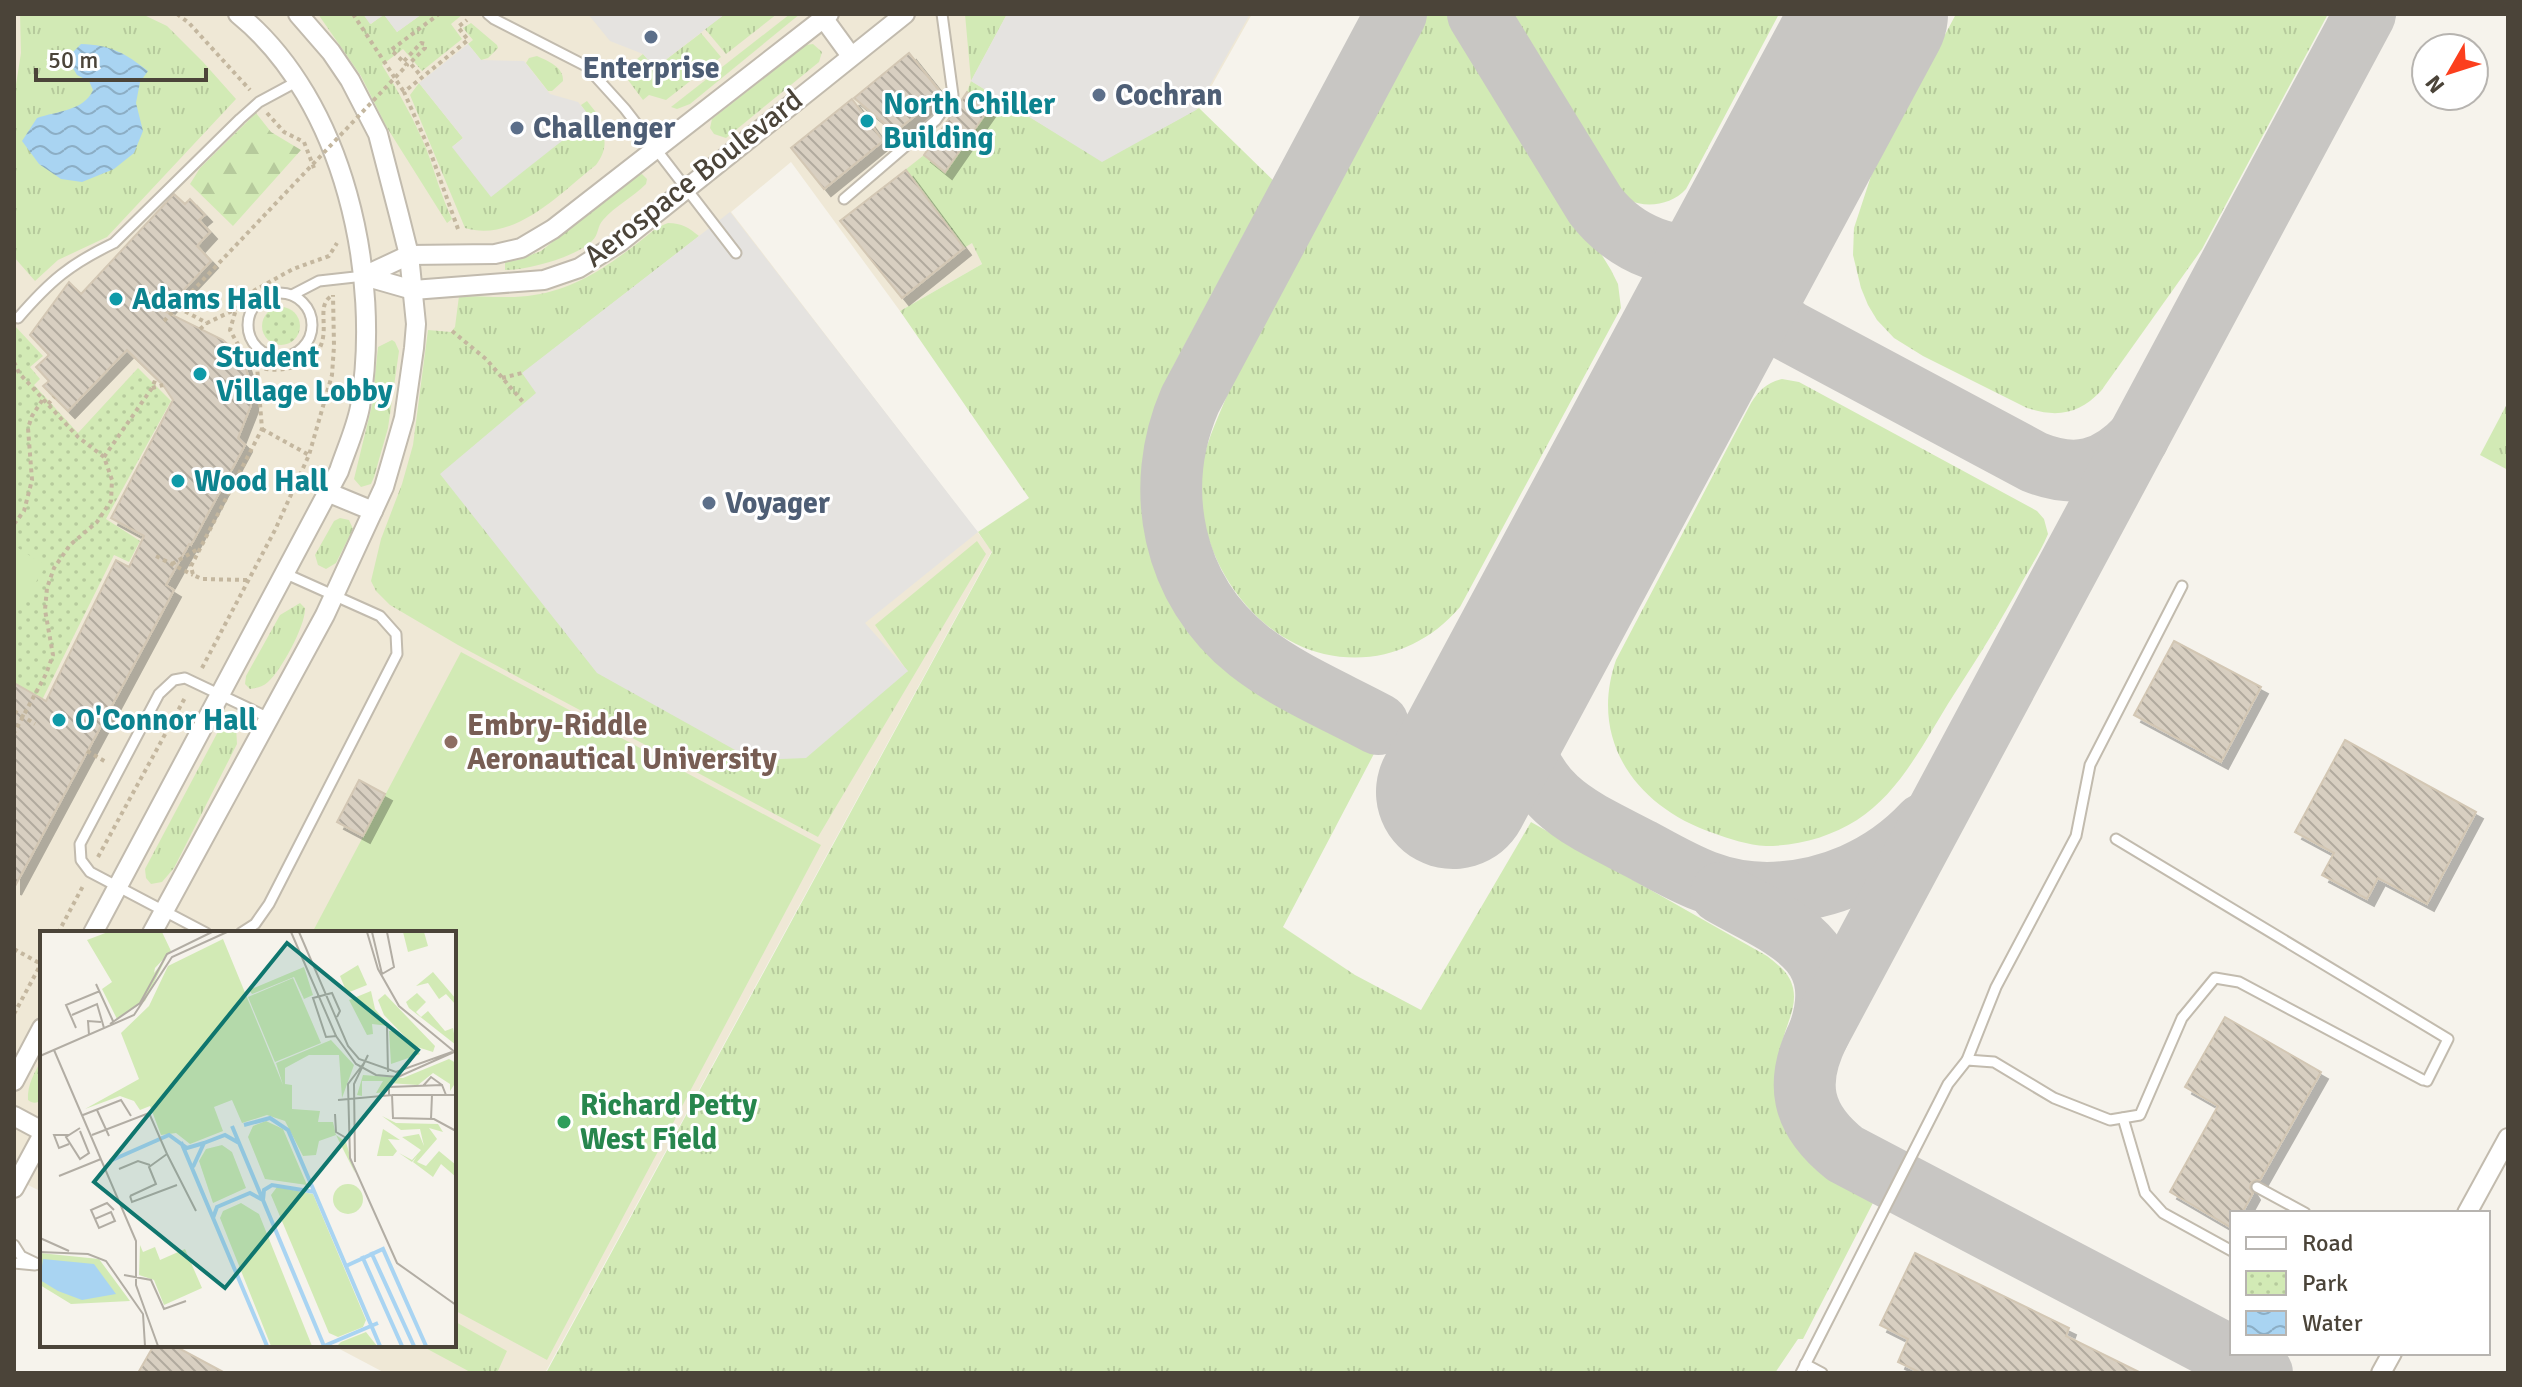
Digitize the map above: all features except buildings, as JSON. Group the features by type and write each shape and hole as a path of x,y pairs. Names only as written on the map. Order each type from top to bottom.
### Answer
{"street":[{"path":"94,931 339,471 359,411 365,366 364,276 360,245 340,170 315,111 298,81 254,27 238,14"},
{"path":"153,931 334,594 384,487 404,418 416,324 413,290 409,255 378,134 350,80 331,52 298,14"},
{"name":"Aerospace Boulevard","path":"364,276 413,290 544,280 579,268 620,242 905,14"},
{"path":"826,16 851,56"},
{"name":"Aerospace Boulevard","path":"364,276 409,255 495,254 521,248 553,229 826,16"},
{"path":"327,492 373,511"},
{"path":"14,1081 40,1032"},
{"path":"14,1116 40,1133"},
{"path":"14,1188 40,1138"},
{"path":"2468,1211 2508,1138"},
{"path":"2381,1373 2391,1355"}],"lane":[{"path":"488,14 586,66 607,87 736,253"},
{"path":"844,199 936,120 953,95 942,14"},
{"path":"18,318 47,284 84,257 114,243 259,102 298,81"},
{"name":"Aerospace Boulevard","path":"292,295 319,281 364,276"},
{"path":"270,294 292,295 307,308 311,318 310,338 297,353 287,357 267,355 251,340 248,318 260,300 270,294"},
{"path":"244,931 255,924 269,904 397,654 396,634 380,616 284,573"},
{"path":"1822,1373 1803,1369 1948,1084 1967,1060 1996,987 2076,836 2090,765 2182,586"},
{"path":"202,931 90,872 81,860 80,844 159,694 174,680 185,678 194,681 269,718"},
{"path":"1967,1060 1994,1062 2054,1098 2110,1120 2140,1115 2182,1018 2215,978 2239,982 2425,1080 2448,1039 2116,839"},
{"path":"2123,1118 2145,1193 2163,1213 2230,1250"},
{"path":"2257,1187 2301,1211"},
{"path":"14,1245 21,1256 40,1265"},
{"path":"14,1263 40,1266"}],"path":[{"path":"177,14 241,78 275,124 304,142 316,171"},
{"path":"353,14 404,92 430,151 458,229"},
{"path":"164,321 407,65 391,50 439,14"},
{"path":"404,92 468,40 458,27 467,20"},
{"path":"404,61 421,43 425,44 425,48 410,63 421,76"},
{"path":"200,329 236,309 255,290 293,269 329,256 337,247 338,237"},
{"path":"59,931 275,530 309,455 332,375 333,295 325,300 322,309 325,338 315,355 302,365 278,371 257,366 243,354 230,330 236,309"},
{"path":"171,304 207,323"},
{"path":"206,332 207,323"},
{"path":"452,331 486,359 524,403"},
{"path":"14,362 19,373 78,437 104,457 112,480 111,501 97,522 70,545 54,568 47,588 45,610 53,655 14,733"},
{"path":"193,575 191,566 262,429 257,366"},
{"path":"502,378 522,373"},
{"path":"104,457 156,378"},
{"path":"152,388 163,385"},
{"path":"48,404 54,397"},
{"path":"14,524 24,511 32,480 28,428 43,399"},
{"path":"262,429 309,455"},
{"path":"172,564 201,547"},
{"path":"156,556 202,579 248,580"},
{"path":"163,567 166,561"},
{"path":"14,711 35,724"},
{"path":"87,751 108,763"},
{"path":"14,949 40,962"},
{"path":"14,1014 40,967"}],"shaded area":[{"name":"Embry-Riddle Aeronautical University","path":"14,14 1252,14 1199,108 969,235 982,264 900,311 791,162 731,212 992,551 545,1373 385,1373 336,1347 456,1347 456,931 40,931 40,1191 14,1178"},
{"path":"363,14 422,14 397,32 384,15 370,24"},
{"name":"Enterprise","path":"588,14 725,14 655,68 643,54 610,41"},
{"name":"Cochran","path":"1007,14 1250,14 1196,110 1102,162 971,81"},
{"name":"Challenger","path":"468,44 481,60 524,61 550,94 578,102 591,118 491,197 452,147 463,138 419,83"},
{"name":"Voyager","path":"730,212 978,532 865,623 908,671 806,758 753,760 597,673 440,474 536,393 522,373"}],"green space":[{"path":"20,14 142,14 167,26 236,99 107,237 58,260 35,281 14,257 14,97 21,53"},
{"path":"318,14 363,14 371,24 384,14 397,32 422,14 462,15 451,24 462,39 422,71 403,49 382,65 406,105 426,148 452,219 447,223 386,126 361,76"},
{"path":"725,14 777,14 726,54 705,29"},
{"path":"790,14 800,14 690,104 677,109 671,107"},
{"path":"965,14 1007,14 971,81"},
{"path":"1421,14 1451,14 1457,19 1611,270 1618,284 1621,308 1460,607 1447,621 1416,643 1381,655 1343,657 1297,644 1272,629 1250,609 1231,585 1216,559 1206,531 1201,502 1201,473 1214,425 1268,302"},
{"path":"1503,14 1779,14 1686,189 1668,201 1648,204 1627,200 1609,189"},
{"path":"1956,14 2328,14 2202,249 2101,391 2084,405 2067,412 2048,413 2027,408 1923,356 1894,338 1877,320 1861,288 1853,255 1854,228 1873,170"},
{"path":"471,23 497,45 498,48 488,58 481,60 468,44 473,40 463,28"},
{"path":"701,33 721,57 666,100 649,95 643,100 628,80 631,64 643,54 655,68"},
{"path":"813,44 822,52 819,62 726,138 714,134 710,128 712,119 806,45"},
{"path":"537,56 554,65 563,76 563,81 552,91 548,91 526,63 529,58"},
{"path":"971,81 1102,161 1199,108 1278,185 1244,234 1173,367 1143,476 1157,560 1196,629 1254,690 1377,748 1283,927 1355,975 1421,1010 1531,822 1767,956 1789,978 1794,1001 1780,1049 1776,1077 1783,1117 1797,1141 1814,1159 1876,1197 1803,1339 1798,1339 1775,1373 546,1373 992,552 978,532 1029,498 900,311 982,264 972,243 964,248 905,170 924,155 967,92"},
{"path":"419,83 463,138 452,147 591,119 581,105 587,101 602,120 598,124 604,140 602,155 596,165 536,213 502,228 484,231 465,228 410,95"},
{"path":"256,113 271,132 301,150 233,226 190,184 200,168"},
{"path":"642,174 647,179 646,184 601,222 594,239 585,247 551,262 505,270 505,262 541,251"},
{"path":"668,223 685,226 699,236 523,373 537,392 908,672 875,625 977,541 986,554 818,837 458,645 390,605 371,581 381,539 413,445 428,330 451,332 455,327 459,296 525,296 569,286"},
{"path":"281,307 295,312 300,326 295,340 281,345 267,340 262,326 267,312"},
{"path":"14,325 43,356 30,367 40,379 34,385 78,433 138,368 171,401 106,519 140,541 129,562 114,555 42,700 14,683"},
{"path":"392,340 399,351 388,428 371,484 361,487 354,479 372,405 378,347"},
{"path":"1782,379 1799,382 2037,511 2044,519 2048,534 1980,654 1900,780 1887,795 1857,820 1825,836 1766,846 1732,839 1686,821 1662,806 1642,788 1626,767 1614,743 1609,718 1609,690 1616,660 1751,403 1764,387"},
{"path":"2508,402 2508,470 2480,455"},
{"path":"340,518 349,520 353,529 336,563 326,569 318,565 315,555 334,521"},
{"path":"14,548 46,566 14,617"},
{"path":"300,603 305,608 304,616 286,658 266,684 250,689 245,684 246,676 280,615"},
{"name":"Richard Petty West Field","path":"461,652 821,845 547,1360 456,1311 456,931 313,931"},
{"path":"229,719 236,726 237,744 174,868 162,882 151,884 146,878 145,869 221,726"},
{"path":"40,1063 40,1101 33,1103 28,1100 32,1078"},
{"path":"456,1322 507,1351 497,1373 472,1373 424,1347 456,1347"}],"water":[{"path":"81,44 117,51 148,71 140,82 136,103 143,131 134,153 114,169 82,182 61,179 39,164 22,141 37,118 77,106 89,97 93,90 89,81 77,75 67,58"}],"taxiway":[{"path":"1378,724 1279,672 1249,651 1223,626 1202,598 1186,568 1176,536 1172,468 1178,434 1190,400 1396,14"},
{"path":"1478,14 1595,205 1620,230 1652,248 1669,253 1705,252 1734,239 1765,211"},
{"path":"2262,1373 1845,1154 1830,1141 1811,1114 1806,1099 1806,1068 1819,1033 2365,14"},
{"path":"1765,211 1753,245 1752,277 1763,306 1789,331 2034,462 2049,467 2077,471 2103,465 2138,438"},
{"path":"1524,662 1517,694 1519,727 1535,773 1548,790 1581,817 1702,880 1749,892 1789,892 1811,888 1853,875 1872,865 1908,840 1924,824"},
{"path":"1721,893 1786,930 1817,960 1825,980 1826,1004 1819,1033"}],"runway":[{"path":"1453,792 1871,14"}],"place":[{"name":"Enterprise","path":"651,37"},
{"name":"Cochran","path":"1099,95"},
{"name":"North Chiller Building","path":"867,121"},
{"name":"Challenger","path":"517,128"},
{"name":"Adams Hall","path":"116,299"},
{"name":"Student Village Lobby","path":"200,374"},
{"name":"Wood Hall","path":"178,481"},
{"name":"Voyager","path":"709,503"},
{"name":"O'Connor Hall","path":"59,720"},
{"name":"Embry-Riddle Aeronautical University","path":"451,742"},
{"name":"Richard Petty West Field","path":"564,1122"}]}
